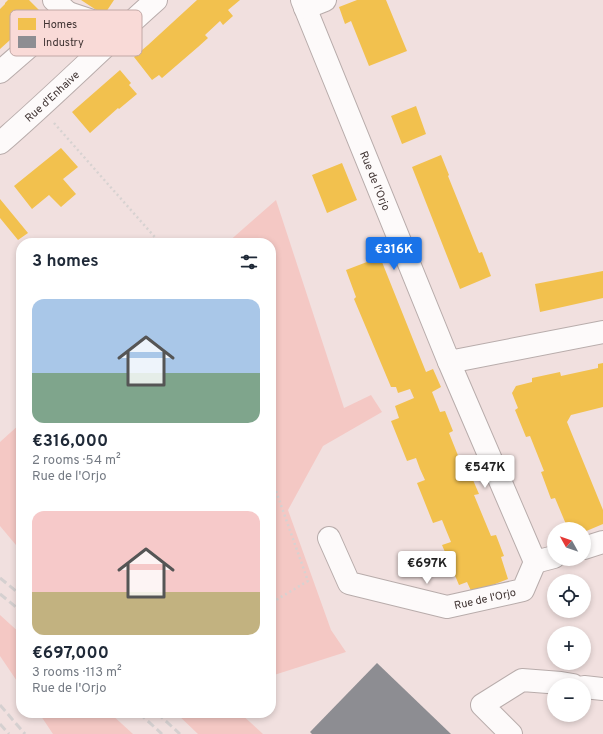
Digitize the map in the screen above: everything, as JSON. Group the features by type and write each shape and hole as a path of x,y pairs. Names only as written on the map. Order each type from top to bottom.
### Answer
{"street":[{"name":"Rue d'Enhaive","path":"142,12 156,0"},
{"name":"Rue de l'Orjo","path":"311,3 449,362 545,559 523,590 448,607 349,583 329,538"},
{"path":"0,72 15,56"},
{"name":"Rue d'Enhaive","path":"0,144 94,56"},
{"path":"449,362 603,332"},
{"path":"591,546 603,542"},
{"path":"511,734 482,705 522,680 547,682"},
{"path":"591,688 603,689"}],"path":[{"path":"40,108 156,238"},
{"path":"276,491 308,581 276,600"}],"shaded area":[{"path":"276,200 344,408 371,395 382,412 323,446 288,510 331,630 346,652 276,674 276,238 233,238"},
{"path":"16,428 16,545 0,526 0,442"},
{"path":"0,615 16,629 16,680 0,656"},
{"path":"42,718 115,718 133,734 53,734"},
{"path":"181,718 245,718 263,734 198,734"}],"building: Homes":[{"path":"8,0 29,0 39,10 10,10 10,40 0,49 0,9"},
{"path":"81,0 114,0 107,10 96,10"},
{"path":"197,0 240,0 228,10 233,16 223,25 220,21 205,35 208,38 162,78 159,75 152,80 134,57 142,56 142,50"},
{"path":"357,0 386,0 407,51 369,66 351,21 345,24 339,7"},
{"path":"120,70 131,83 129,85 137,94 119,109 118,108 90,133 72,112"},
{"path":"416,106 426,134 402,144 391,116"},
{"path":"61,148 78,167 63,179 76,194 61,207 49,195 32,209 14,186"},
{"path":"441,155 479,253 482,252 491,276 460,289 412,167"},
{"path":"342,163 357,200 327,213 312,175"},
{"path":"0,199 28,233 21,238 16,238 0,218"},
{"path":"380,257 426,372 433,369 441,387 432,392 440,412 445,411 453,431 449,433 457,453 466,474 470,473 479,494 474,495 491,536 496,535 504,556 501,557 508,579 472,593 467,582 459,585 442,545 451,542 442,520 433,523 417,483 425,480 416,458 407,461 391,421 399,418 395,406 414,398 410,389 398,393 396,387 391,387 354,299 356,297 346,270"},
{"path":"603,271 603,298 540,312 535,284"},
{"path":"603,363 603,407 571,415 567,422 603,510 603,524 591,529 591,522 565,522 555,498 551,499 541,472 544,471 530,436 526,437 515,410 518,408 512,393 516,386 532,382 532,378 560,372 561,376 598,368 598,364"}],"building: Industry":[{"path":"377,663 451,734 312,734 310,732"}],"railway":[{"path":"0,578 16,591"},
{"path":"0,594 16,607"},
{"path":"0,705 25,734"},
{"path":"144,718 162,734"},
{"path":"162,718 180,734"},
{"path":"0,724 9,734"}]}
